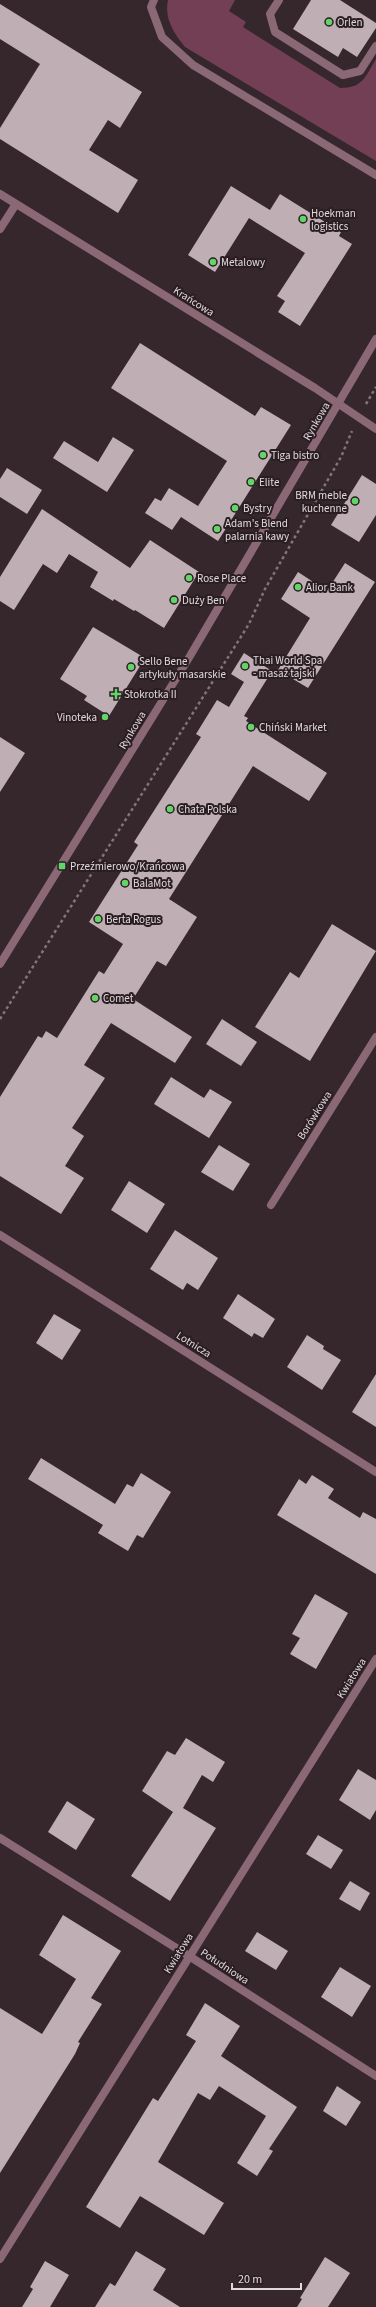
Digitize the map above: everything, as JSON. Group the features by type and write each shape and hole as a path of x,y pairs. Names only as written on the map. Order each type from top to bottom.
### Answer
{"street":[{"path":"154,0 151,7 162,37 193,66 376,175"},
{"path":"278,0 270,14 275,32 343,75 360,71 376,46"},
{"name":"Krańcowa","path":"0,194 376,428"},
{"path":"0,229 16,204"},
{"name":"Rynkowa","path":"0,964 186,663 376,339"},
{"name":"Borówkowa","path":"271,1205 376,1037"},
{"name":"Lotnicza","path":"0,1235 376,1472"},
{"name":"Kwiatowa","path":"0,2259 376,1658"},
{"name":"Południowa","path":"0,1838 189,1956 376,2076"}],"path":[{"path":"369,400 376,387"},
{"path":"0,1019 249,624 265,589 342,457 351,434"}],"shaded area":[{"path":"168,0 235,0 229,11 246,22 243,27 340,88 359,84 366,76 376,59 376,161 185,47 174,31 169,20 167,13"}],"building":[{"name":"Orlen","path":"311,0 340,0 376,23 376,28 357,57 343,48 338,57 293,29"},
{"path":"0,4 142,92 120,128 108,120 89,150 138,180 118,213 0,139 0,128 40,64 0,39"},
{"path":"231,186 270,210 280,194 341,232 339,236 352,244 300,326 278,312 285,301 277,296 305,253 249,218 215,272 188,255"},
{"path":"140,343 255,416 261,407 291,425 218,541 181,517 172,530 145,513 155,498 161,501 169,488 198,506 227,461 111,388"},
{"path":"113,437 134,450 107,492 53,458 64,441 98,462"},
{"path":"7,468 42,490 27,514 0,497 0,479"},
{"path":"362,475 376,484 376,515 359,542 331,525"},
{"path":"42,509 130,568 150,540 199,572 164,628 135,610 134,611 114,599 113,601 90,587 98,572 69,554 57,573 43,564 14,610 0,601 0,577"},
{"path":"345,563 375,582 308,688 278,670 310,618 281,599 298,572 327,591"},
{"path":"93,627 145,658 109,716 84,700 87,696 60,679"},
{"path":"244,653 272,671 244,716 248,718 246,721 327,773 309,801 253,766 169,899 197,917 166,966 157,961 133,999 192,1037 175,1063 111,1023 84,1065 105,1078 72,1128 84,1136 65,1166 84,1178 61,1214 0,1176 0,1097 38,1036 42,1038 46,1031 57,1038 99,971 104,974 123,944 89,922 138,845 134,842 201,737 196,734 217,700 229,707 244,682 231,674"},
{"path":"0,737 25,753 0,792"},
{"path":"332,924 376,951 310,1061 255,1027 290,972 299,978"},
{"path":"222,1019 257,1042 241,1066 206,1044"},
{"path":"171,1077 204,1098 210,1089 232,1102 209,1138 154,1104"},
{"path":"219,1145 250,1164 233,1191 201,1172"},
{"path":"129,1181 165,1204 147,1233 111,1210"},
{"path":"175,1230 218,1258 198,1290 187,1283 183,1290 150,1269"},
{"path":"238,1294 275,1319 263,1338 254,1333 252,1337 223,1318"},
{"path":"54,1314 81,1330 62,1360 36,1343"},
{"path":"307,1335 324,1346 323,1349 341,1360 322,1390 287,1367"},
{"path":"376,1374 376,1427 352,1412"},
{"path":"41,1458 115,1504 127,1484 133,1487 141,1473 171,1492 143,1538 137,1535 128,1551 98,1533 103,1525 28,1479"},
{"path":"312,1475 334,1489 328,1498 360,1518 363,1512 376,1519 376,1574 277,1515 299,1479 306,1484"},
{"path":"315,1594 348,1613 316,1669 290,1654 300,1638 292,1634"},
{"path":"186,1738 225,1762 213,1782 202,1775 183,1808 216,1828 170,1901 131,1876 173,1812 142,1791 167,1751 175,1755"},
{"path":"358,1769 376,1780 376,1810 370,1820 339,1800"},
{"path":"67,1801 95,1819 76,1850 48,1832"},
{"path":"318,1835 343,1850 331,1869 306,1854"},
{"path":"350,1881 370,1893 360,1911 339,1899"},
{"path":"63,1915 121,1951 91,1998 102,2004 78,2042 80,2043 75,2054 0,2173 0,2008 42,2034 76,1979 39,1955"},
{"path":"257,1932 288,1951 276,1970 245,1951"},
{"path":"340,1967 371,1986 352,2017 321,1997"},
{"path":"205,2003 240,2026 221,2056 297,2107 269,2149 273,2151 257,2176 237,2163 266,2116 219,2086 210,2100 198,2093 158,2162 224,2203 204,2235 140,2196 120,2228 86,2207 153,2098 158,2101 196,2041 186,2035"},
{"path":"337,2086 361,2102 346,2126 323,2111"},
{"path":"136,2251 166,2269 153,2290 180,2307 95,2307 110,2283 115,2286"},
{"path":"325,2257 350,2273 328,2307 297,2307 302,2299 300,2298"},
{"path":"45,2261 69,2275 50,2307 22,2307 33,2289 30,2287"}],"place":[{"name":"Orlen","path":"329,22"},
{"name":"Hoekman logistics","path":"303,219"},
{"name":"Metalowy","path":"213,262"},
{"name":"Tiga bistro","path":"263,455"},
{"name":"Elite","path":"251,482"},
{"name":"BRM meble kuchenne","path":"355,501"},
{"name":"Bystry","path":"235,508"},
{"name":"Adam's Blend palarnia kawy","path":"217,529"},
{"name":"Rose Place","path":"189,578"},
{"name":"Alior Bank","path":"298,587"},
{"name":"Duży Ben","path":"174,600"},
{"name":"Thai World Spa - masaż tajski","path":"245,666"},
{"name":"Sello Bene artykuły masarskie","path":"131,667"},
{"name":"Stokrotka II","path":"116,694"},
{"name":"Vinoteka","path":"105,717"},
{"name":"Chiński Market","path":"251,727"},
{"name":"Chata Polska","path":"170,809"},
{"name":"Przeźmierowo/Krańcowa","path":"62,866"},
{"name":"BalaMot","path":"125,883"},
{"name":"Berta Rogus","path":"98,919"},
{"name":"Comet","path":"95,998"}]}
